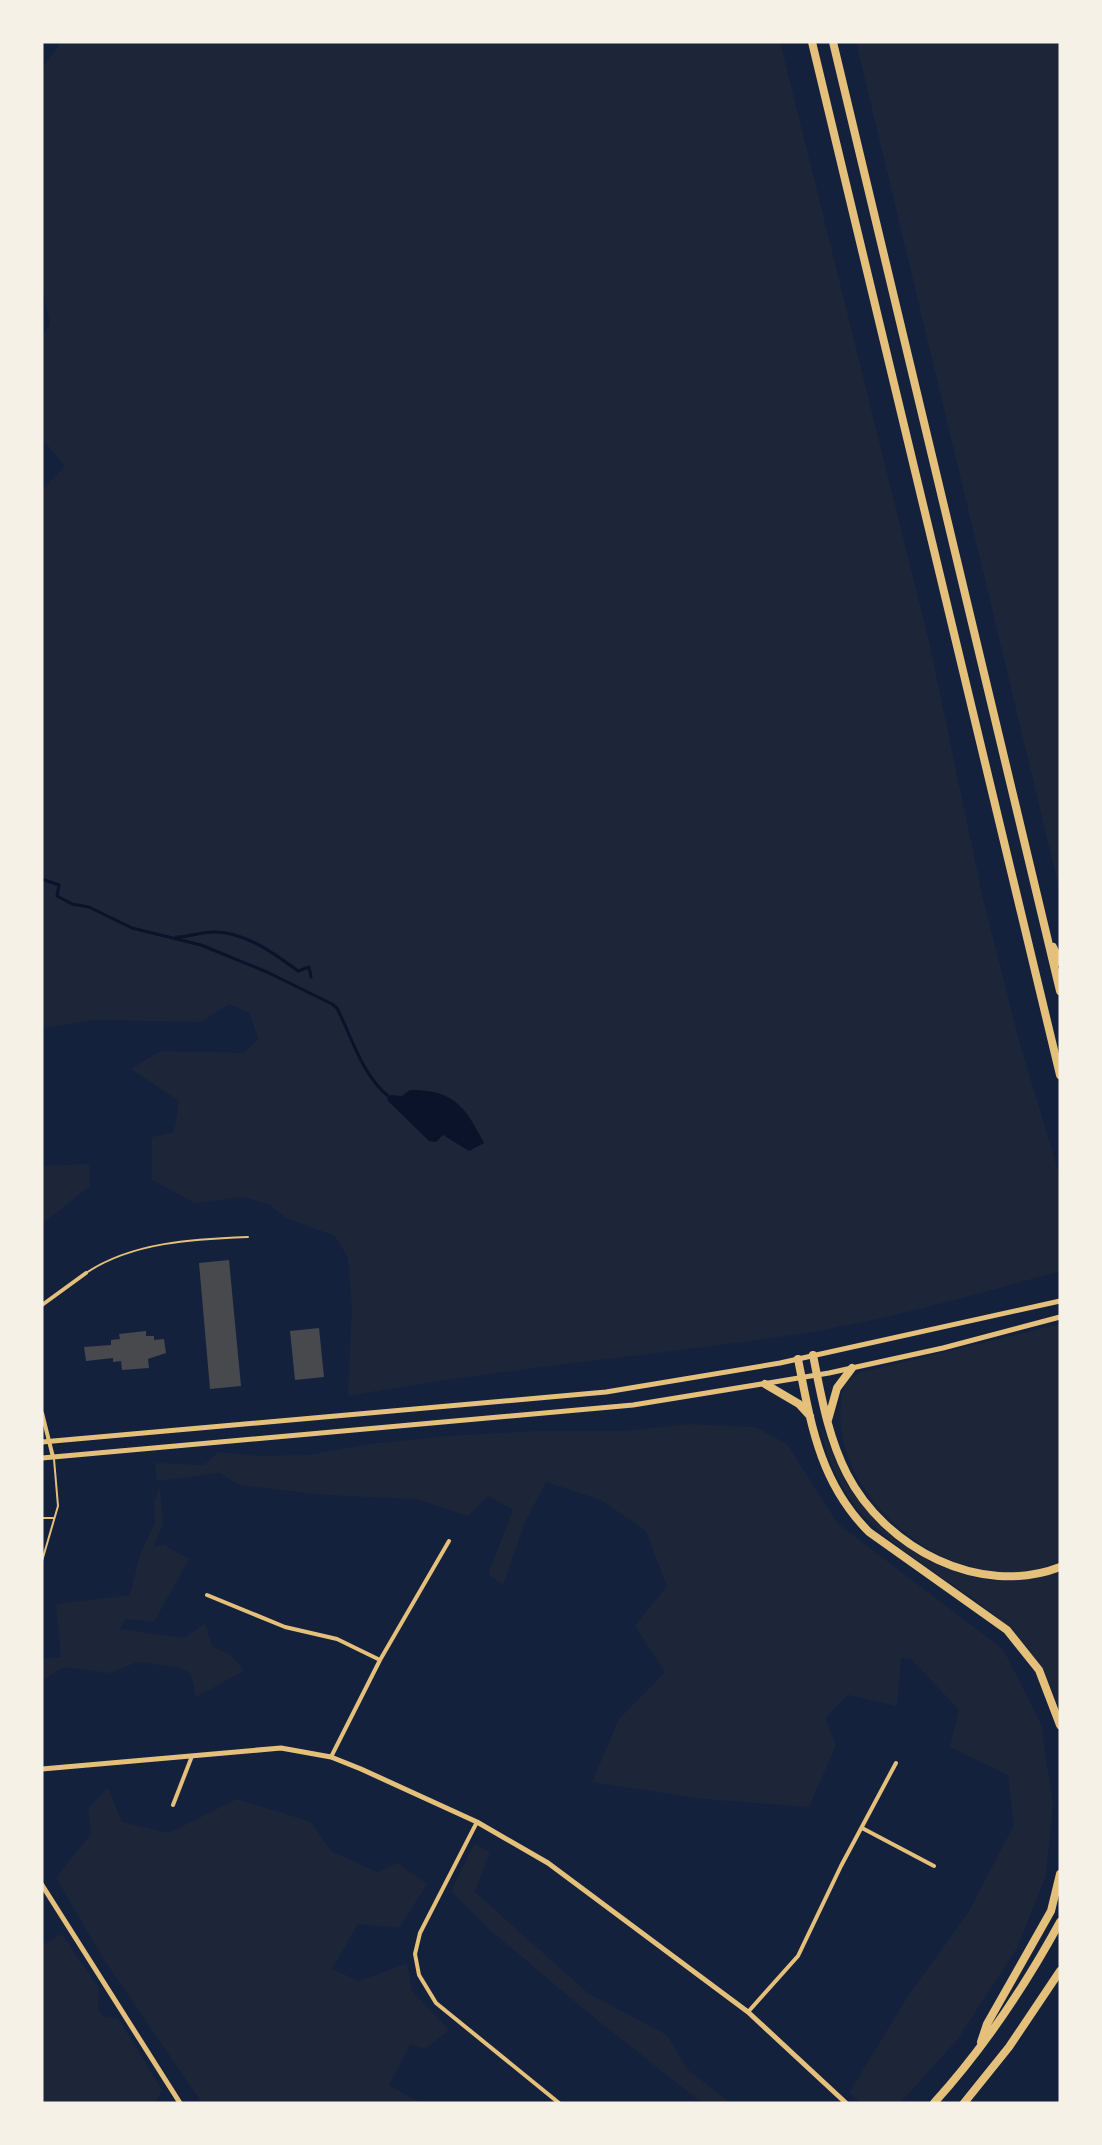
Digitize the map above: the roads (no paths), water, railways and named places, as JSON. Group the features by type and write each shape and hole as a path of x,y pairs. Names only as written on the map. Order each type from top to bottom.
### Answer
{"highway":[{"path":"812,42 1060,1075"},
{"path":"833,42 1060,991"},
{"path":"1047,936 1060,962"},
{"path":"813,1355 827,1422 839,1457 860,1496 883,1521 922,1552 953,1567 996,1577 1036,1575 1060,1568"},
{"path":"798,1359 826,1471 851,1513 886,1544 1007,1630 1039,1670 1060,1725"},
{"path":"827,1422 837,1388 852,1368"},
{"path":"765,1384 799,1404 811,1417"},
{"path":"979,2049 987,2024 1051,1911 1060,1874"},
{"path":"934,2103 979,2049 1060,1922"},
{"path":"964,2103 1009,2047 1060,1971"}],"main road":[{"path":"42,1442 561,1398 655,1385 798,1359 1060,1301"},
{"path":"42,1458 633,1405 852,1368 1060,1317"},
{"path":"42,1769 281,1748 331,1757 477,1822 548,1863 748,2012 846,2103"},
{"path":"42,1885 180,2103"}],"street":[{"path":"42,1305 86,1273"},
{"path":"42,1413 53,1457"},
{"path":"331,1757 380,1660 449,1541"},
{"path":"207,1595 285,1627 337,1640 380,1660"},
{"path":"173,1805 192,1756"},
{"path":"748,2012 798,1956 896,1763"},
{"path":"477,1822 420,1933 416,1954 419,1975 428,1993 442,2008 559,2103"},
{"path":"861,1828 934,1866"}],"lane":[{"path":"86,1273 109,1260 142,1249 248,1237"},
{"path":"42,1561 59,1496 53,1457"},
{"path":"42,1518 54,1518"}],"waterway":[{"path":"42,879 59,885 57,896 72,904 89,907 132,928 201,945 267,972 332,1004 337,1008 358,1056 372,1078 389,1097"},
{"path":"176,937 213,932 236,935 258,945 298,971 309,967 311,977"}]}
